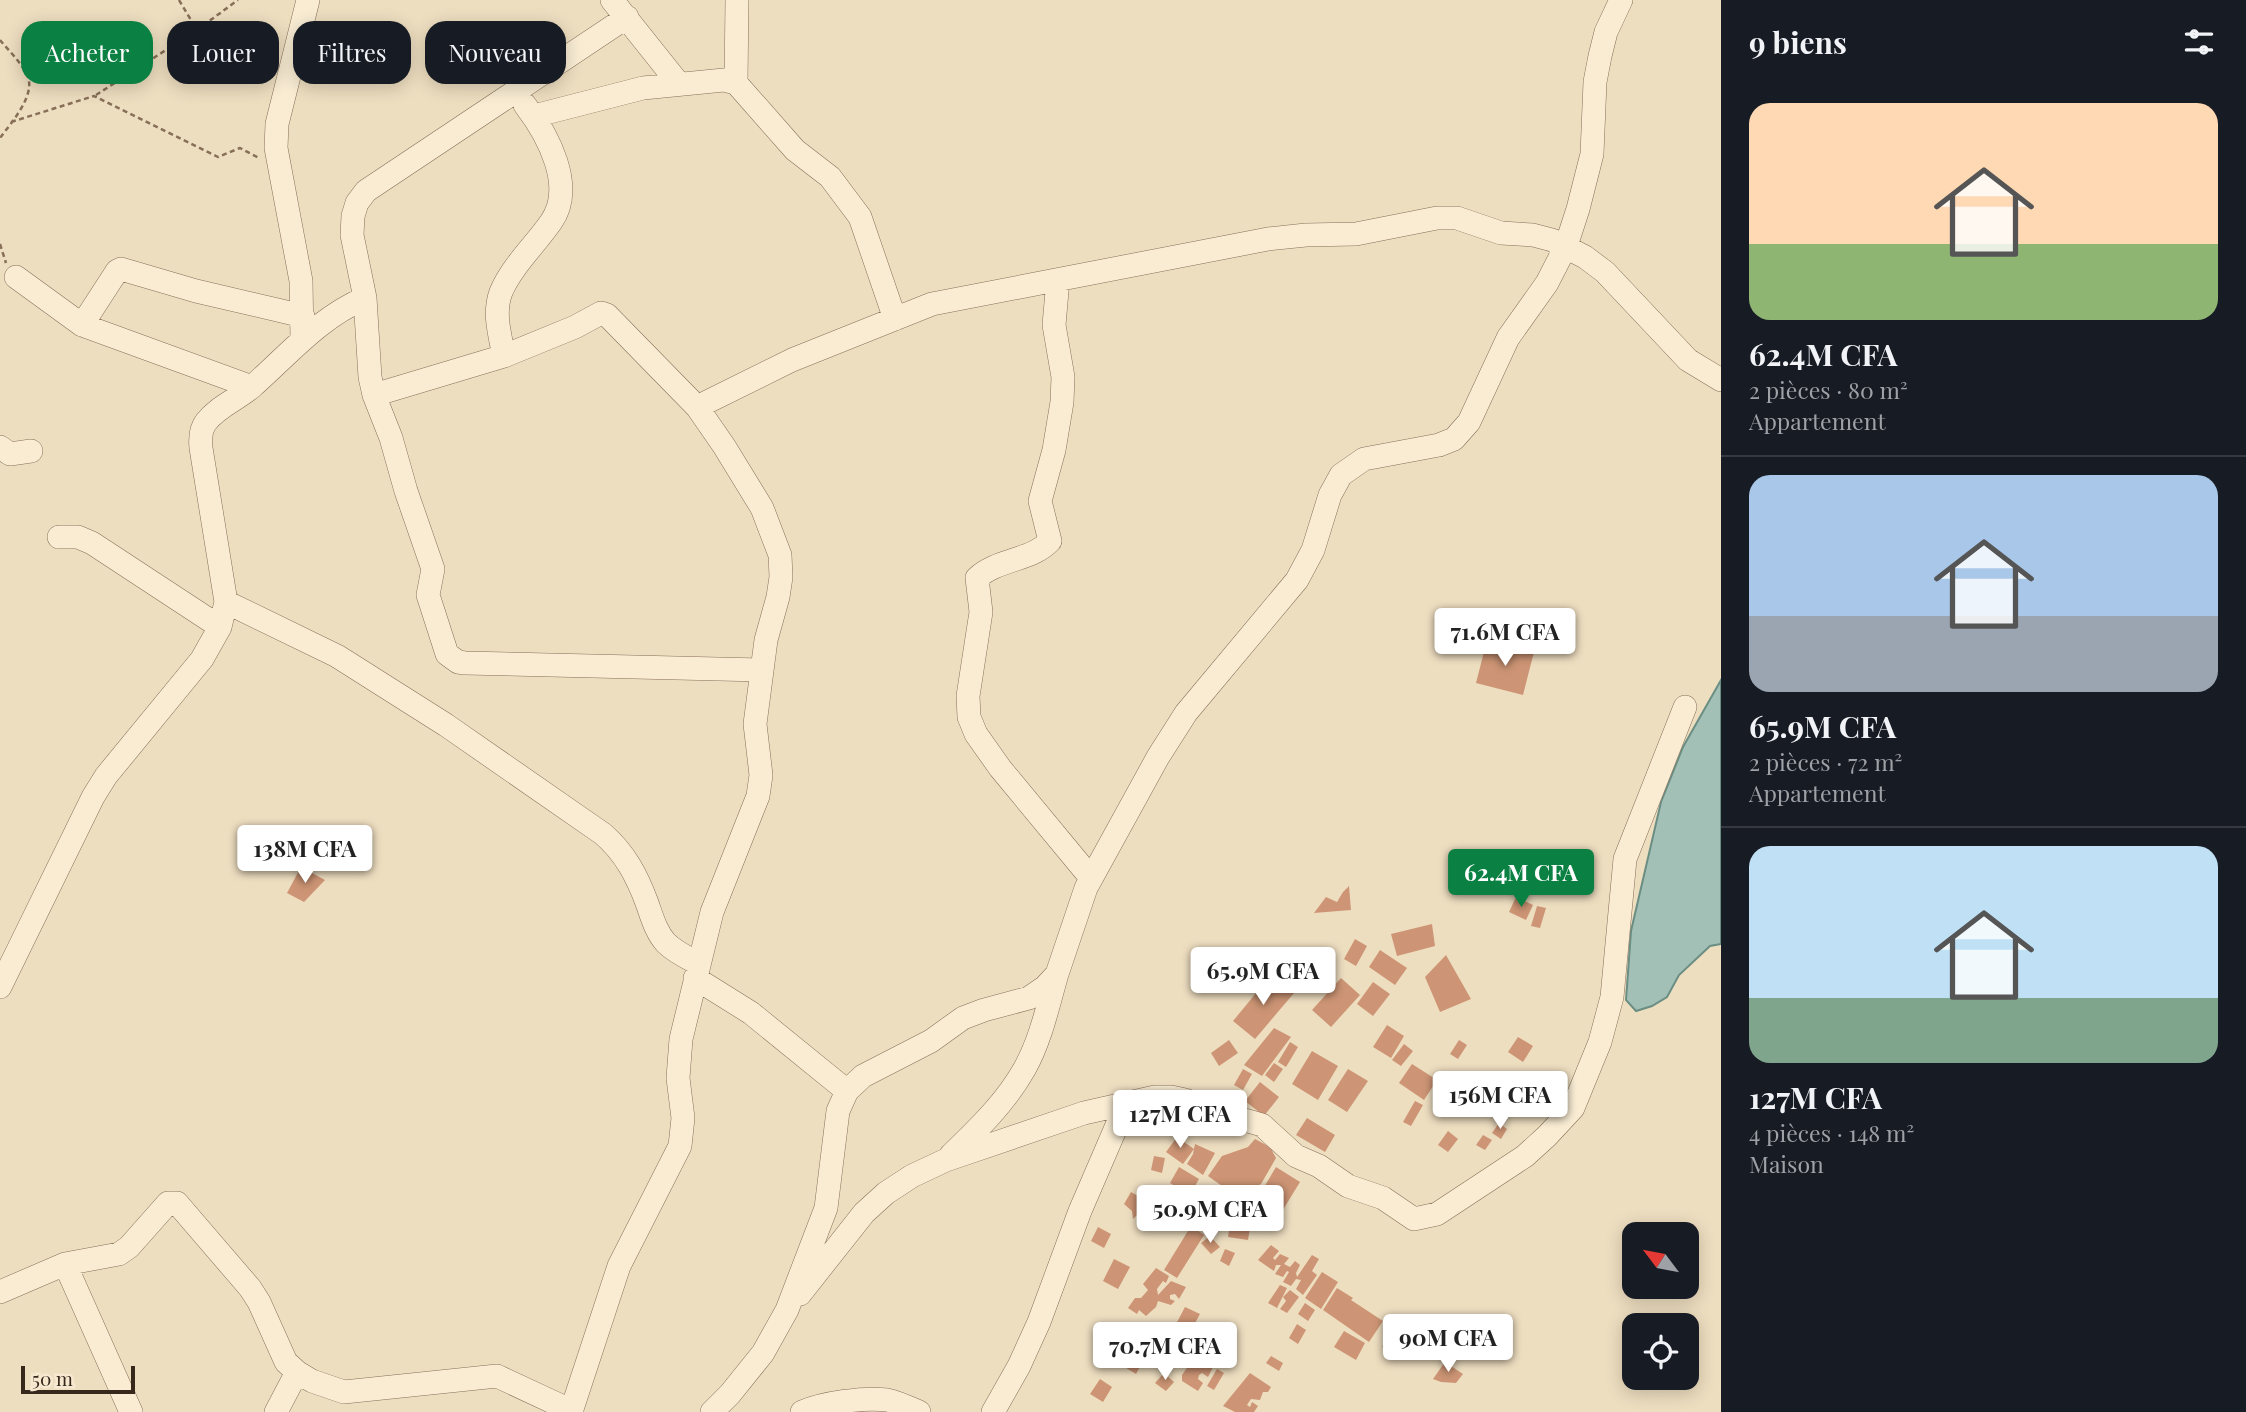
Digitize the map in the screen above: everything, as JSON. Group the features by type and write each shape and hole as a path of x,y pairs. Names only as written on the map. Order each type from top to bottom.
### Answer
{"street":[{"path":"302,339 301,281 276,148 277,124 308,0"},
{"path":"736,83 737,0"},
{"path":"946,1160 1003,1101 1026,1066 1069,942 1077,908 1091,878 1158,757 1186,713 1297,580 1313,550 1330,495 1341,475 1364,459 1438,445 1454,439 1469,422 1508,338 1547,283 1566,246 1592,154 1595,82 1600,56 1606,32 1621,0"},
{"path":"679,84 620,8 514,91 366,191 357,203 352,235 365,298 370,377 430,558 433,569 428,595 447,654 452,659 465,663 761,670"},
{"path":"534,116 625,91 724,79 736,83 795,150 830,177 860,216 895,319"},
{"path":"504,356 497,319 502,291 520,262 551,222 559,209 562,194 558,170 534,116 514,91"},
{"path":"697,407 792,360 932,304 1268,239 1356,234 1437,218 1457,218 1501,233 1533,235 1566,246 1605,272 1688,360 1721,380"},
{"path":"82,325 117,271 121,269 303,316"},
{"path":"16,277 82,325 252,387"},
{"path":"1058,280 1054,325 1063,376 1062,402 1054,450 1040,501 1050,541 1038,550 987,569 977,578 981,612 968,696 969,717 976,734 1000,768 1091,878"},
{"path":"4,970 100,786 202,659 220,627 226,601 200,439 206,422 252,387 302,339 335,313 365,298"},
{"path":"0,1292 65,1265 119,1255 168,1203 177,1203 250,1288 286,1362 312,1381 344,1392 498,1376 571,1412 620,1266 680,1146 683,1118 678,1061 697,971 712,912 758,796 761,775 755,724 766,640 781,577 780,555 762,508 697,407 607,315 601,313 575,327 504,356 374,395"},
{"path":"0,447 10,454 31,451"},
{"path":"59,537 78,537 92,543 220,627"},
{"path":"226,601 337,656 446,725 603,834 628,861 664,941 697,971 847,1091"},
{"path":"787,1310 864,1213 886,1193 912,1176 946,1160 1083,1113 1127,1102 1171,1097 1262,1125 1296,1156 1319,1166 1348,1186 1383,1198 1414,1219 1437,1214 1525,1156 1573,1108 1600,1042 1612,997 1625,859 1685,707"},
{"path":"712,1412 763,1353 787,1310 826,1208 838,1111 847,1091 863,1076 931,1041 963,1018 1029,998 1057,974"},
{"path":"993,1412 1019,1366 1039,1322 1080,1210 1127,1102"},
{"path":"65,1265 131,1412"},
{"path":"276,1412 297,1372"},
{"path":"802,1412 856,1401 887,1400 919,1412"}],"path":[{"path":"179,0 192,21"},
{"path":"209,21 238,0"},
{"path":"0,40 27,75 30,85 26,98 0,138"},
{"path":"11,122 94,96 167,49"},
{"path":"94,96 218,157 240,148 280,170"}],"water":[{"path":"1721,680 1721,944 1710,946 1679,975 1667,997 1636,1011 1626,1000 1631,931 1661,802 1683,747"}],"building":[{"path":"1487,640 1534,652 1523,695 1476,683"},
{"path":"301,867 325,880 304,902 287,893"},
{"path":"1349,886 1351,910 1314,913 1326,897 1337,902"},
{"path":"1516,897 1533,905 1526,920 1509,912"},
{"path":"1537,906 1546,908 1540,928 1531,926"},
{"path":"1432,924 1435,946 1397,956 1391,934"},
{"path":"1355,939 1367,946 1356,966 1344,959"},
{"path":"1380,950 1407,968 1395,985 1369,967"},
{"path":"1446,955 1471,999 1440,1012 1425,977"},
{"path":"1271,975 1294,993 1255,1039 1233,1021"},
{"path":"1341,978 1360,995 1331,1027 1312,1010"},
{"path":"1373,982 1390,994 1373,1016 1357,1004"},
{"path":"1387,1025 1404,1036 1391,1058 1373,1047"},
{"path":"1274,1028 1291,1037 1262,1076 1244,1065"},
{"path":"1518,1037 1533,1046 1523,1062 1508,1052"},
{"path":"1229,1040 1238,1053 1219,1066 1211,1053"},
{"path":"1459,1040 1467,1045 1458,1059 1450,1054"},
{"path":"1290,1042 1298,1047 1286,1067 1278,1062"},
{"path":"1404,1044 1413,1051 1401,1066 1392,1060"},
{"path":"1312,1051 1338,1066 1318,1100 1292,1084"},
{"path":"1274,1063 1283,1069 1274,1082 1265,1075"},
{"path":"1412,1064 1437,1080 1424,1100 1399,1083"},
{"path":"1243,1069 1252,1074 1243,1090 1234,1085"},
{"path":"1348,1069 1368,1081 1347,1112 1328,1100"},
{"path":"1260,1082 1279,1097 1264,1116 1245,1101"},
{"path":"1415,1101 1423,1105 1411,1126 1403,1122"},
{"path":"1307,1118 1335,1135 1325,1152 1296,1135"},
{"path":"1499,1123 1507,1129 1501,1139 1492,1133"},
{"path":"1448,1131 1458,1139 1448,1152 1438,1145"},
{"path":"1483,1135 1492,1140 1485,1150 1476,1145"},
{"path":"1177,1137 1194,1149 1183,1164 1166,1152"},
{"path":"1255,1139 1270,1147 1276,1158 1261,1184 1236,1196 1208,1176 1222,1156 1248,1147"},
{"path":"1195,1144 1215,1153 1203,1175 1187,1164"},
{"path":"1154,1156 1165,1158 1162,1173 1151,1170"},
{"path":"1179,1167 1199,1179 1190,1195 1170,1183"},
{"path":"1276,1167 1300,1182 1281,1213 1257,1199"},
{"path":"1131,1192 1143,1199 1138,1207 1147,1209 1145,1218 1137,1215 1133,1219 1132,1211 1124,1204"},
{"path":"1234,1200 1254,1203 1248,1240 1228,1237"},
{"path":"1191,1226 1204,1235 1177,1278 1164,1270"},
{"path":"1098,1227 1111,1234 1104,1248 1091,1241"},
{"path":"1210,1236 1220,1247 1211,1254 1201,1243"},
{"path":"1271,1245 1279,1251 1273,1258 1275,1260 1280,1254 1289,1258 1284,1264 1290,1267 1295,1261 1300,1265 1297,1277 1312,1255 1319,1259 1312,1271 1317,1275 1303,1295 1296,1289 1301,1280 1296,1279 1291,1286 1283,1282 1289,1272 1283,1277 1275,1274 1281,1265 1276,1265 1274,1271 1258,1260"},
{"path":"1225,1249 1235,1253 1229,1266 1220,1261"},
{"path":"1114,1259 1130,1267 1118,1289 1103,1281"},
{"path":"1156,1268 1169,1276 1166,1283 1163,1281 1157,1289 1158,1295 1171,1281 1186,1287 1179,1299 1175,1294 1170,1295 1170,1299 1175,1301 1171,1305 1158,1301 1156,1307 1146,1316 1139,1310 1137,1314 1128,1308 1135,1298 1141,1298 1148,1290 1143,1284"},
{"path":"1322,1272 1338,1282 1321,1309 1305,1298"},
{"path":"1280,1285 1287,1288 1277,1308 1268,1303"},
{"path":"1337,1288 1383,1321 1369,1342 1323,1310"},
{"path":"1290,1290 1299,1297 1287,1313 1280,1309 1286,1301 1283,1297"},
{"path":"1305,1303 1315,1310 1308,1321 1298,1314"},
{"path":"1185,1307 1200,1314 1179,1352 1165,1345"},
{"path":"1297,1324 1306,1330 1298,1344 1289,1338"},
{"path":"1222,1329 1233,1333 1225,1351 1214,1346"},
{"path":"1393,1329 1405,1336 1394,1354 1382,1347"},
{"path":"1344,1331 1365,1343 1356,1360 1334,1347"},
{"path":"1213,1356 1219,1362 1217,1367 1214,1365 1208,1377 1202,1373 1199,1375 1198,1379 1203,1383 1198,1391 1182,1381 1182,1375 1191,1362 1202,1367 1204,1360 1209,1363"},
{"path":"1271,1356 1283,1363 1279,1371 1266,1363"},
{"path":"1128,1357 1141,1365 1136,1374 1123,1366"},
{"path":"1445,1362 1463,1374 1456,1383 1433,1379"},
{"path":"1217,1369 1224,1373 1214,1390 1207,1386"},
{"path":"1164,1373 1174,1382 1166,1391 1155,1383"},
{"path":"1250,1373 1271,1387 1268,1392 1263,1392 1260,1400 1251,1399 1247,1405 1250,1407 1252,1402 1258,1406 1254,1412 1235,1412 1223,1406"},
{"path":"1100,1379 1112,1387 1103,1402 1090,1394"}]}
